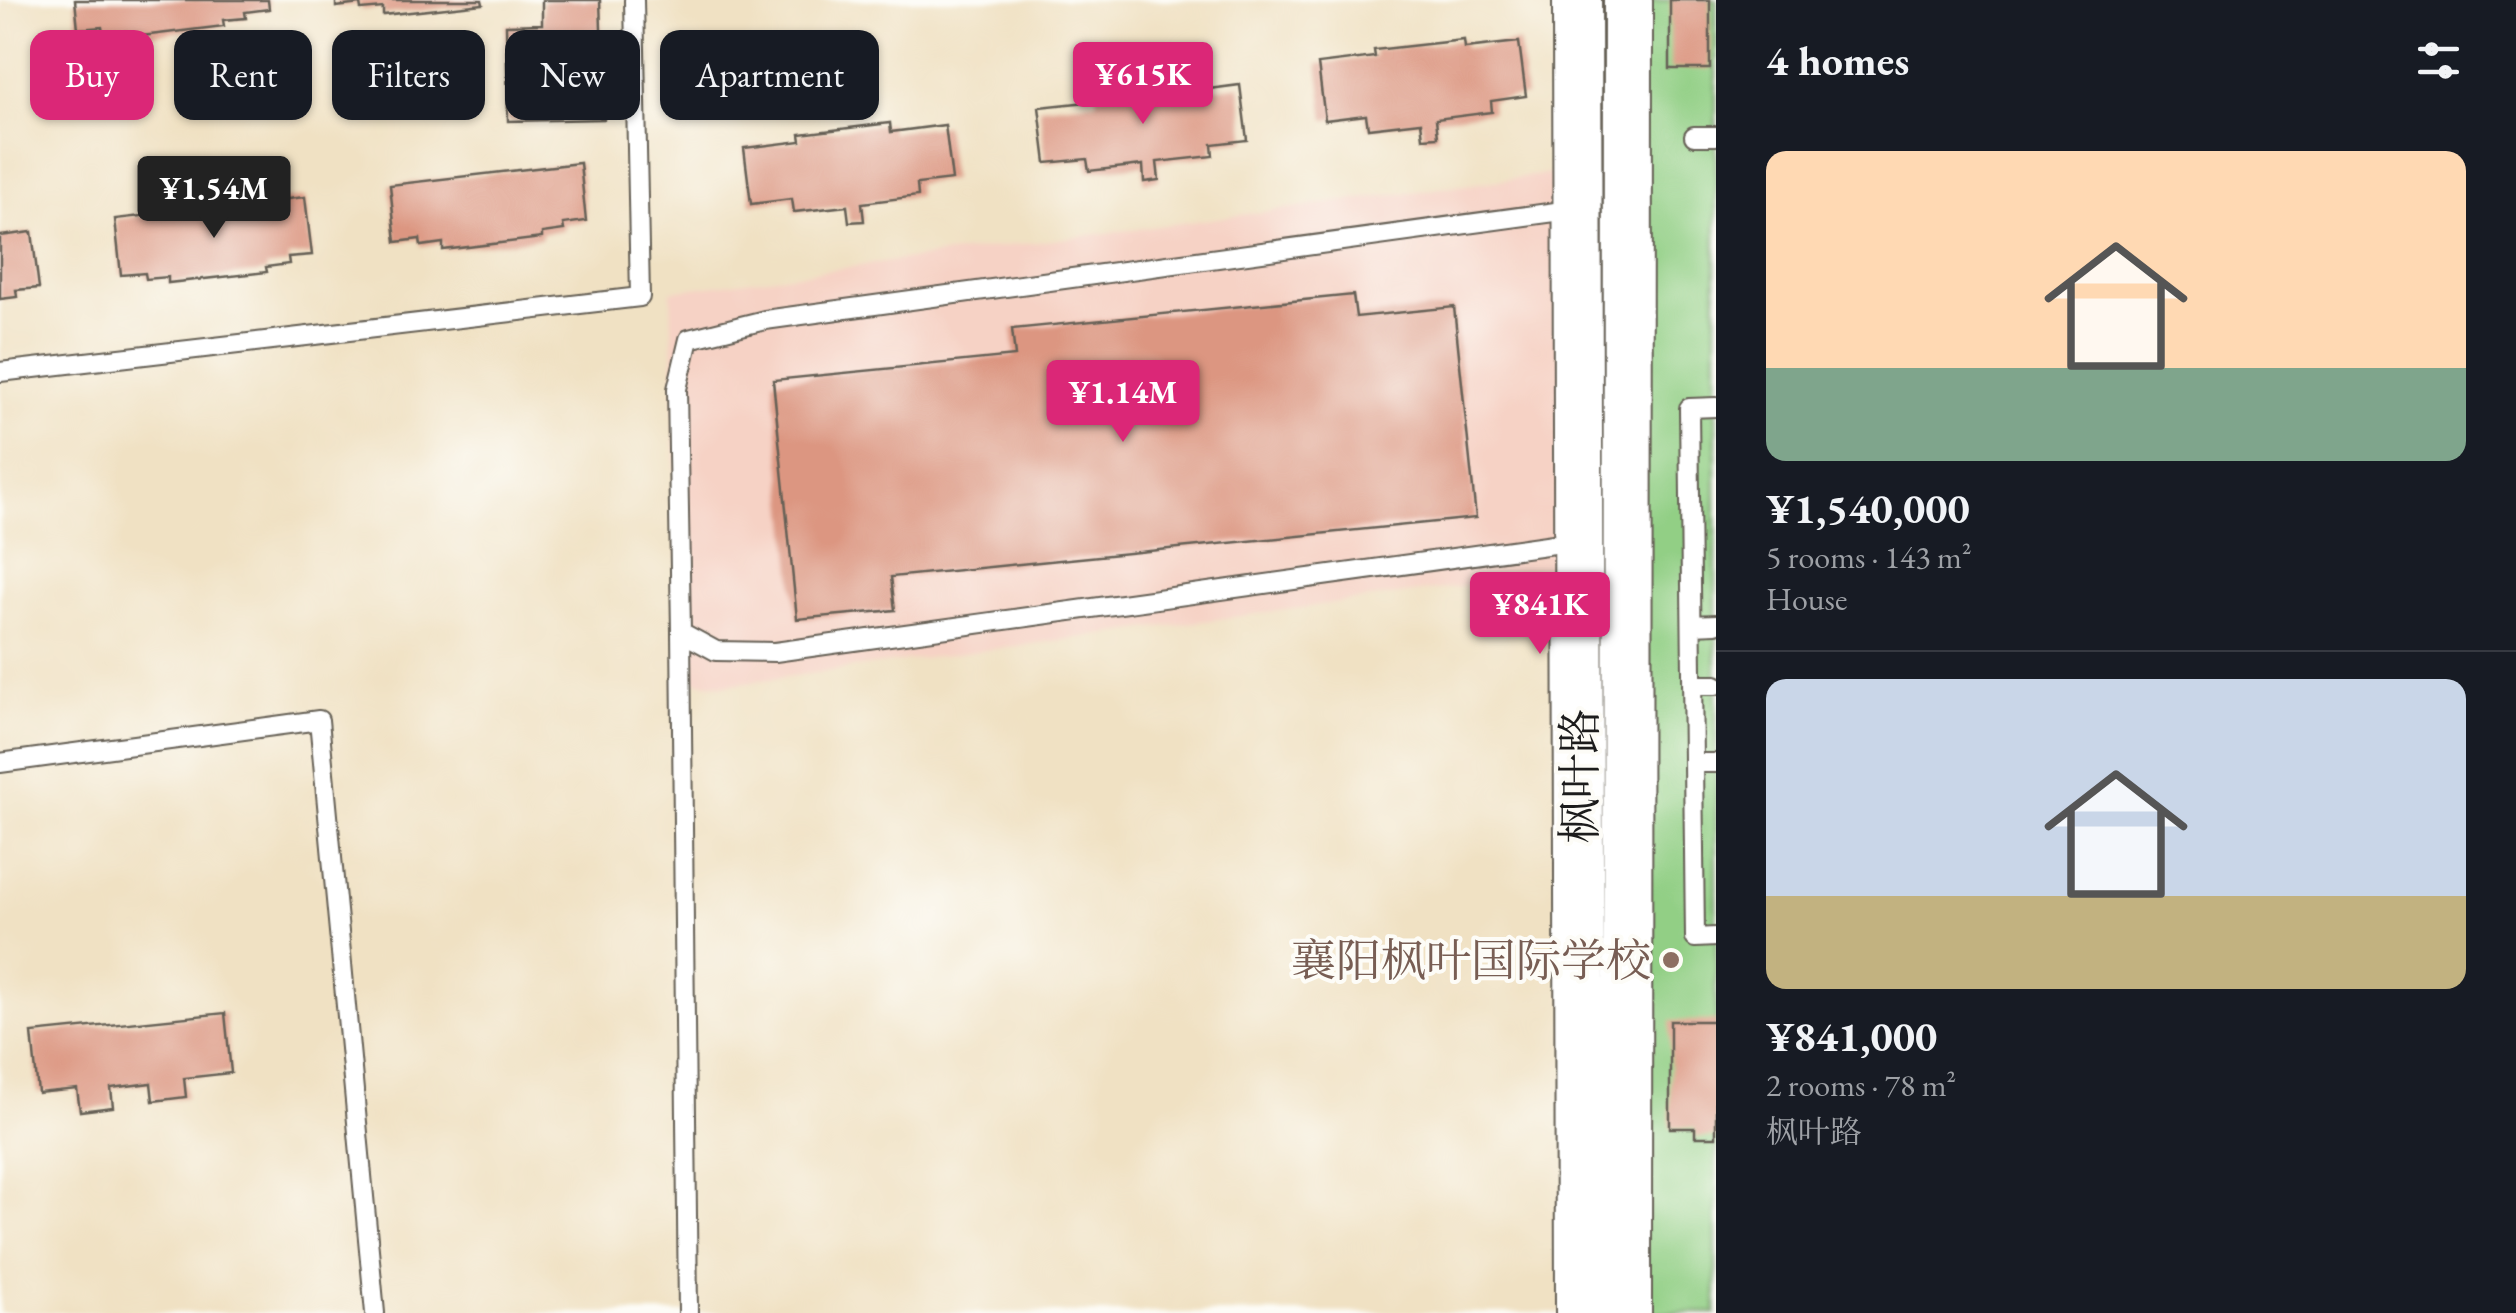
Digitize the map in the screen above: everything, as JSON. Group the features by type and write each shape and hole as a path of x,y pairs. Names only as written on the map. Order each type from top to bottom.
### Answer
{"street":[{"name":"枫叶路","path":"1577,0 1580,1313"},
{"name":"枫叶路","path":"1627,1313 1628,0"}],"lane":[{"path":"0,372 640,297 634,0"},
{"path":"1694,136 1716,136"},
{"path":"688,1313 676,389 688,339 765,320 1578,209"},
{"path":"1716,407 1689,408 1695,938 1716,938"},
{"path":"681,632 716,651 775,652 1578,541"},
{"path":"1692,624 1716,624"},
{"path":"1692,685 1716,685"},
{"path":"0,763 319,720 375,1313"},
{"path":"1693,764 1716,763"},
{"path":"1694,856 1716,856"}],"shaded area":[{"path":"1577,170 1578,571 725,685 681,680 671,291"}],"green space":[{"name":"襄阳枫叶国际学校","path":"1628,0 1716,0 1716,1313 1627,1313"}],"building":[{"path":"75,0 268,0 269,9 245,12 246,18 223,20 224,26 154,34 154,30 78,29"},
{"path":"336,0 482,0 483,4 383,15 383,8 361,10 360,4 336,7"},
{"path":"542,0 600,0 601,30 506,30 506,25 542,24"},
{"path":"1670,0 1710,0 1710,69 1670,69"},
{"path":"1464,40 1465,48 1519,42 1526,96 1491,101 1492,112 1436,119 1438,137 1423,138 1421,122 1368,128 1366,115 1325,120 1318,64 1375,57 1374,50"},
{"path":"1186,83 1186,92 1240,85 1247,140 1212,144 1213,156 1157,162 1159,180 1144,182 1143,165 1089,171 1087,159 1046,163 1039,107 1096,101 1096,94"},
{"path":"890,123 891,132 945,125 952,180 917,184 918,196 862,203 864,221 849,222 847,206 794,212 792,199 751,204 744,148 801,141 800,134"},
{"path":"580,163 586,221 563,224 564,230 542,233 542,238 443,250 443,243 421,246 420,239 396,242 390,185"},
{"path":"305,197 312,255 288,257 289,264 266,267 267,272 168,283 168,277 146,279 145,273 121,275 115,219"},
{"path":"32,232 39,288 16,290 17,297 0,299 0,236"},
{"path":"1353,295 1356,317 1454,307 1476,518 891,577 895,610 797,619 773,380 1015,356 1012,329"},
{"path":"225,1013 231,1073 184,1078 186,1097 153,1101 151,1083 111,1088 113,1107 80,1111 77,1089 38,1093 32,1033"},
{"path":"1670,1021 1716,1021 1716,1137 1695,1137 1695,1128 1670,1128"}],"place":[{"name":"襄阳枫叶国际学校","path":"1671,960"}]}
